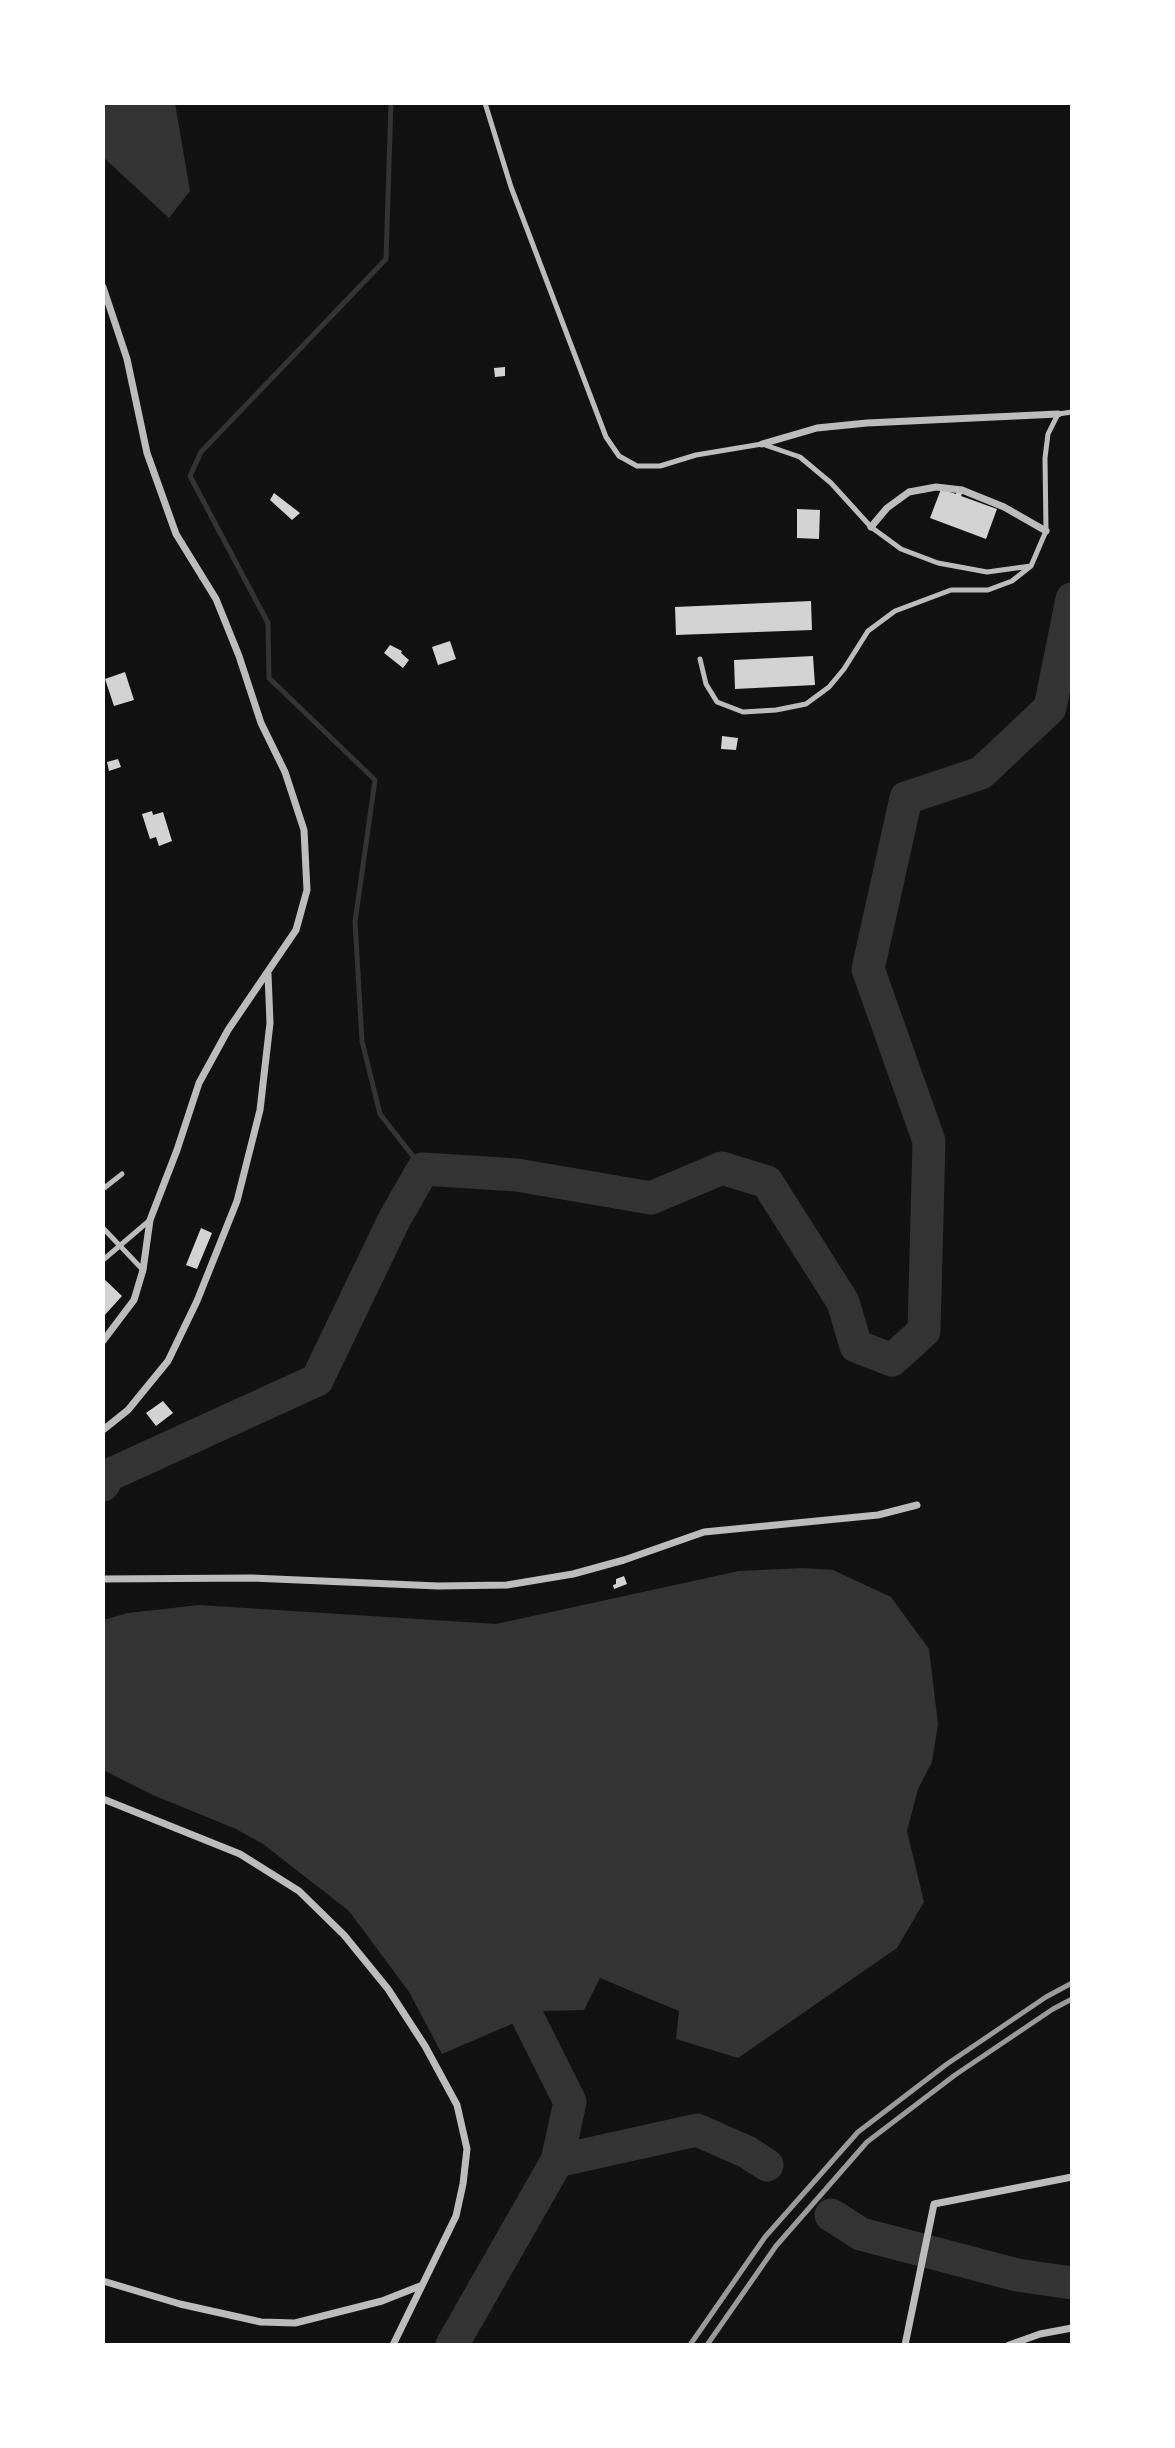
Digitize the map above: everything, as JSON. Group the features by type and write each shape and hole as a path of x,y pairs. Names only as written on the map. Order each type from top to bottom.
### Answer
{"street":[{"path":"103,287 127,359 147,453 176,534 216,599 239,656 261,723 285,772 303,830 307,890 296,930 228,1030 198,1083 177,1150 149,1220 143,1270 134,1300 103,1341"},
{"path":"762,444 817,428 855,424 1058,414"},
{"path":"871,527 887,508 909,492 936,487 962,490 984,498 1046,531"},
{"path":"103,1430 128,1410 168,1361 197,1301 237,1201 260,1110 270,1023 268,973"},
{"path":"103,1579 252,1578 438,1587 507,1585 573,1574 624,1560 704,1532 878,1515 917,1505"},
{"path":"103,1799 240,1854 299,1891 344,1935 388,1989 425,2046 457,2105 467,2149 456,2216 393,2345"},
{"path":"905,2345 934,2204 1072,2177"},
{"path":"103,2281 180,2304 261,2322 295,2323 382,2301 421,2286"},
{"path":"1009,2345 1040,2334 1072,2328"}],"lane":[{"path":"485,103 520,212 606,438 618,456 637,466 660,466 696,455 762,444 800,457 831,483 871,527 901,549 938,564 987,572 1031,566"},
{"path":"700,659 706,684 717,702 743,712 776,710 806,704 829,687 868,631 895,611 951,590 988,590 1012,581 1031,566 1046,531 1045,458 1048,434 1058,414 1072,412"},
{"path":"103,1189 122,1174"},
{"path":"103,1260 149,1220"},
{"path":"103,1228 143,1270"}],"shaded area":[{"path":"103,103 175,103 190,191 169,218 103,157"},
{"path":"803,1568 833,1570 891,1597 929,1649 938,1724 932,1762 918,1789 907,1831 924,1902 897,1948 738,2058 676,2039 679,2011 600,1978 584,2010 542,2011 442,2054 409,1992 349,1911 263,1844 236,1829 153,1795 103,1770 103,1620 128,1613 199,1605 496,1624 739,1571"}],"building":[{"path":"505,367 505,376 495,377 494,368"},
{"path":"941,489 956,494 957,490 963,492 961,496 997,509 986,539 930,518"},
{"path":"274,493 300,513 292,520 270,500"},
{"path":"797,509 820,510 819,539 797,538"},
{"path":"811,601 812,630 676,635 675,607"},
{"path":"450,641 456,659 438,665 432,647"},
{"path":"390,645 402,651 409,660 403,668 384,653"},
{"path":"813,656 815,685 735,689 734,660"},
{"path":"125,672 134,700 114,706 105,679"},
{"path":"722,736 738,738 736,750 721,749"},
{"path":"118,759 121,767 109,771 107,762"},
{"path":"152,811 153,815 163,812 172,841 159,846 156,837 150,839 142,814"},
{"path":"201,1228 212,1233 197,1269 186,1265"},
{"path":"103,1278 122,1296 103,1317"},
{"path":"163,1401 173,1413 156,1426 146,1413"},
{"path":"624,1576 627,1584 614,1589 616,1579"}],"waterway":[{"path":"391,103 386,259 201,452 190,476 268,623 269,678 375,780 355,922 362,1041 380,1114 423,1169"},
{"path":"103,1485 109,1475 317,1380 394,1220 423,1169 517,1175 651,1198 722,1168 767,1182 843,1302 856,1346 892,1360 924,1331 929,1141 868,969 906,798 981,773 1050,708 1072,599"},
{"path":"452,2345 557,2161 570,2102 508,1978"},
{"path":"557,2161 697,2130 747,2152 767,2165"},
{"path":"831,2215 861,2234 1017,2275 1072,2283"}],"railway":[{"path":"690,2345 765,2237 858,2132 947,2064 1046,1997 1072,1983"},
{"path":"707,2345 776,2246 867,2142 955,2075 1072,1999"}]}
